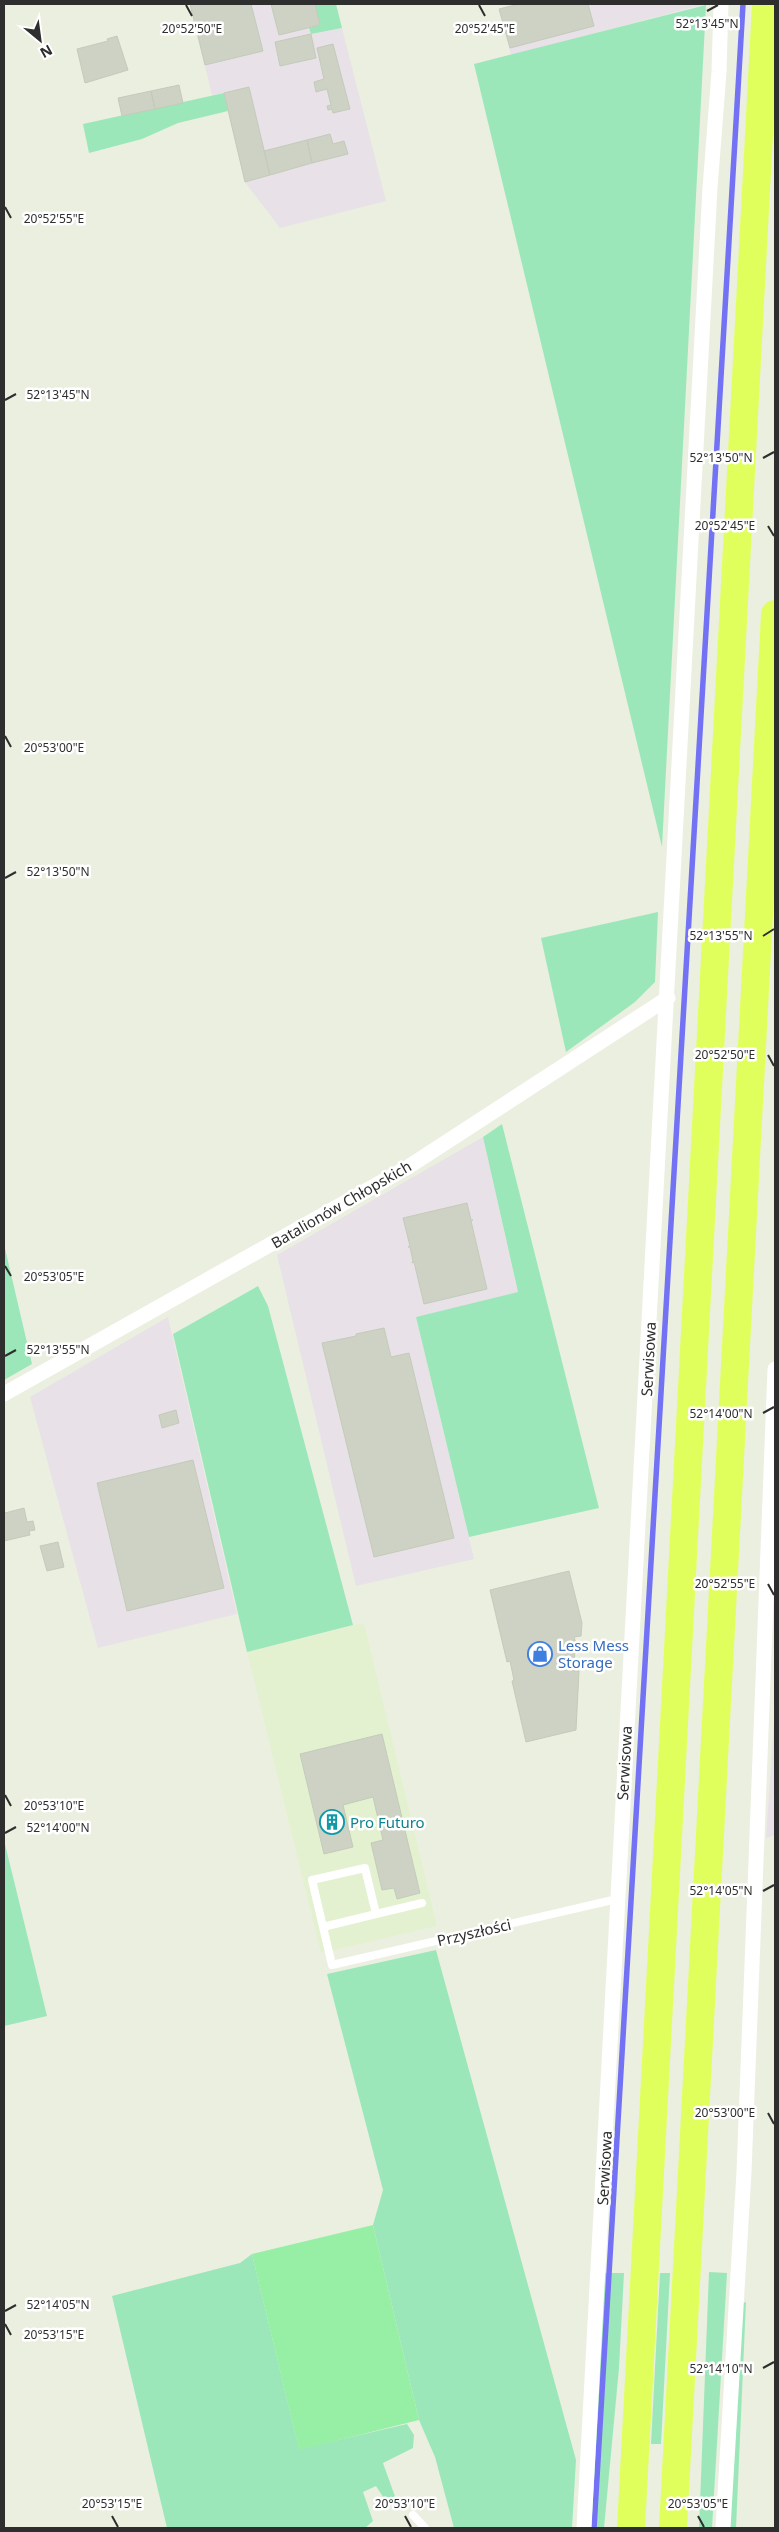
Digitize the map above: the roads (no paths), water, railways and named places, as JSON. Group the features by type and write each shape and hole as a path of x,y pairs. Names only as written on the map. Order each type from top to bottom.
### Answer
{"highway":[{"path":"630,2528 766,4"},
{"path":"673,2528 775,614"}],"street":[{"name":"Serwisowa","path":"584,2528 721,4"},
{"name":"Batalionów Chłopskich","path":"4,1394 408,1167 496,1112 668,998"},
{"path":"723,2528 744,2172 775,1369"}],"lane":[{"path":"376,1914 365,1868 312,1880 323,1927 422,1903"},
{"name":"Przyszłości","path":"323,1927 332,1965 617,1899"},
{"path":"413,2515 425,2528"}],"waterway":[{"path":"594,2528 743,4"}],"place":[{"name":"Less Mess Storage","path":"540,1654"},
{"name":"Pro Futuro","path":"332,1822"}]}
